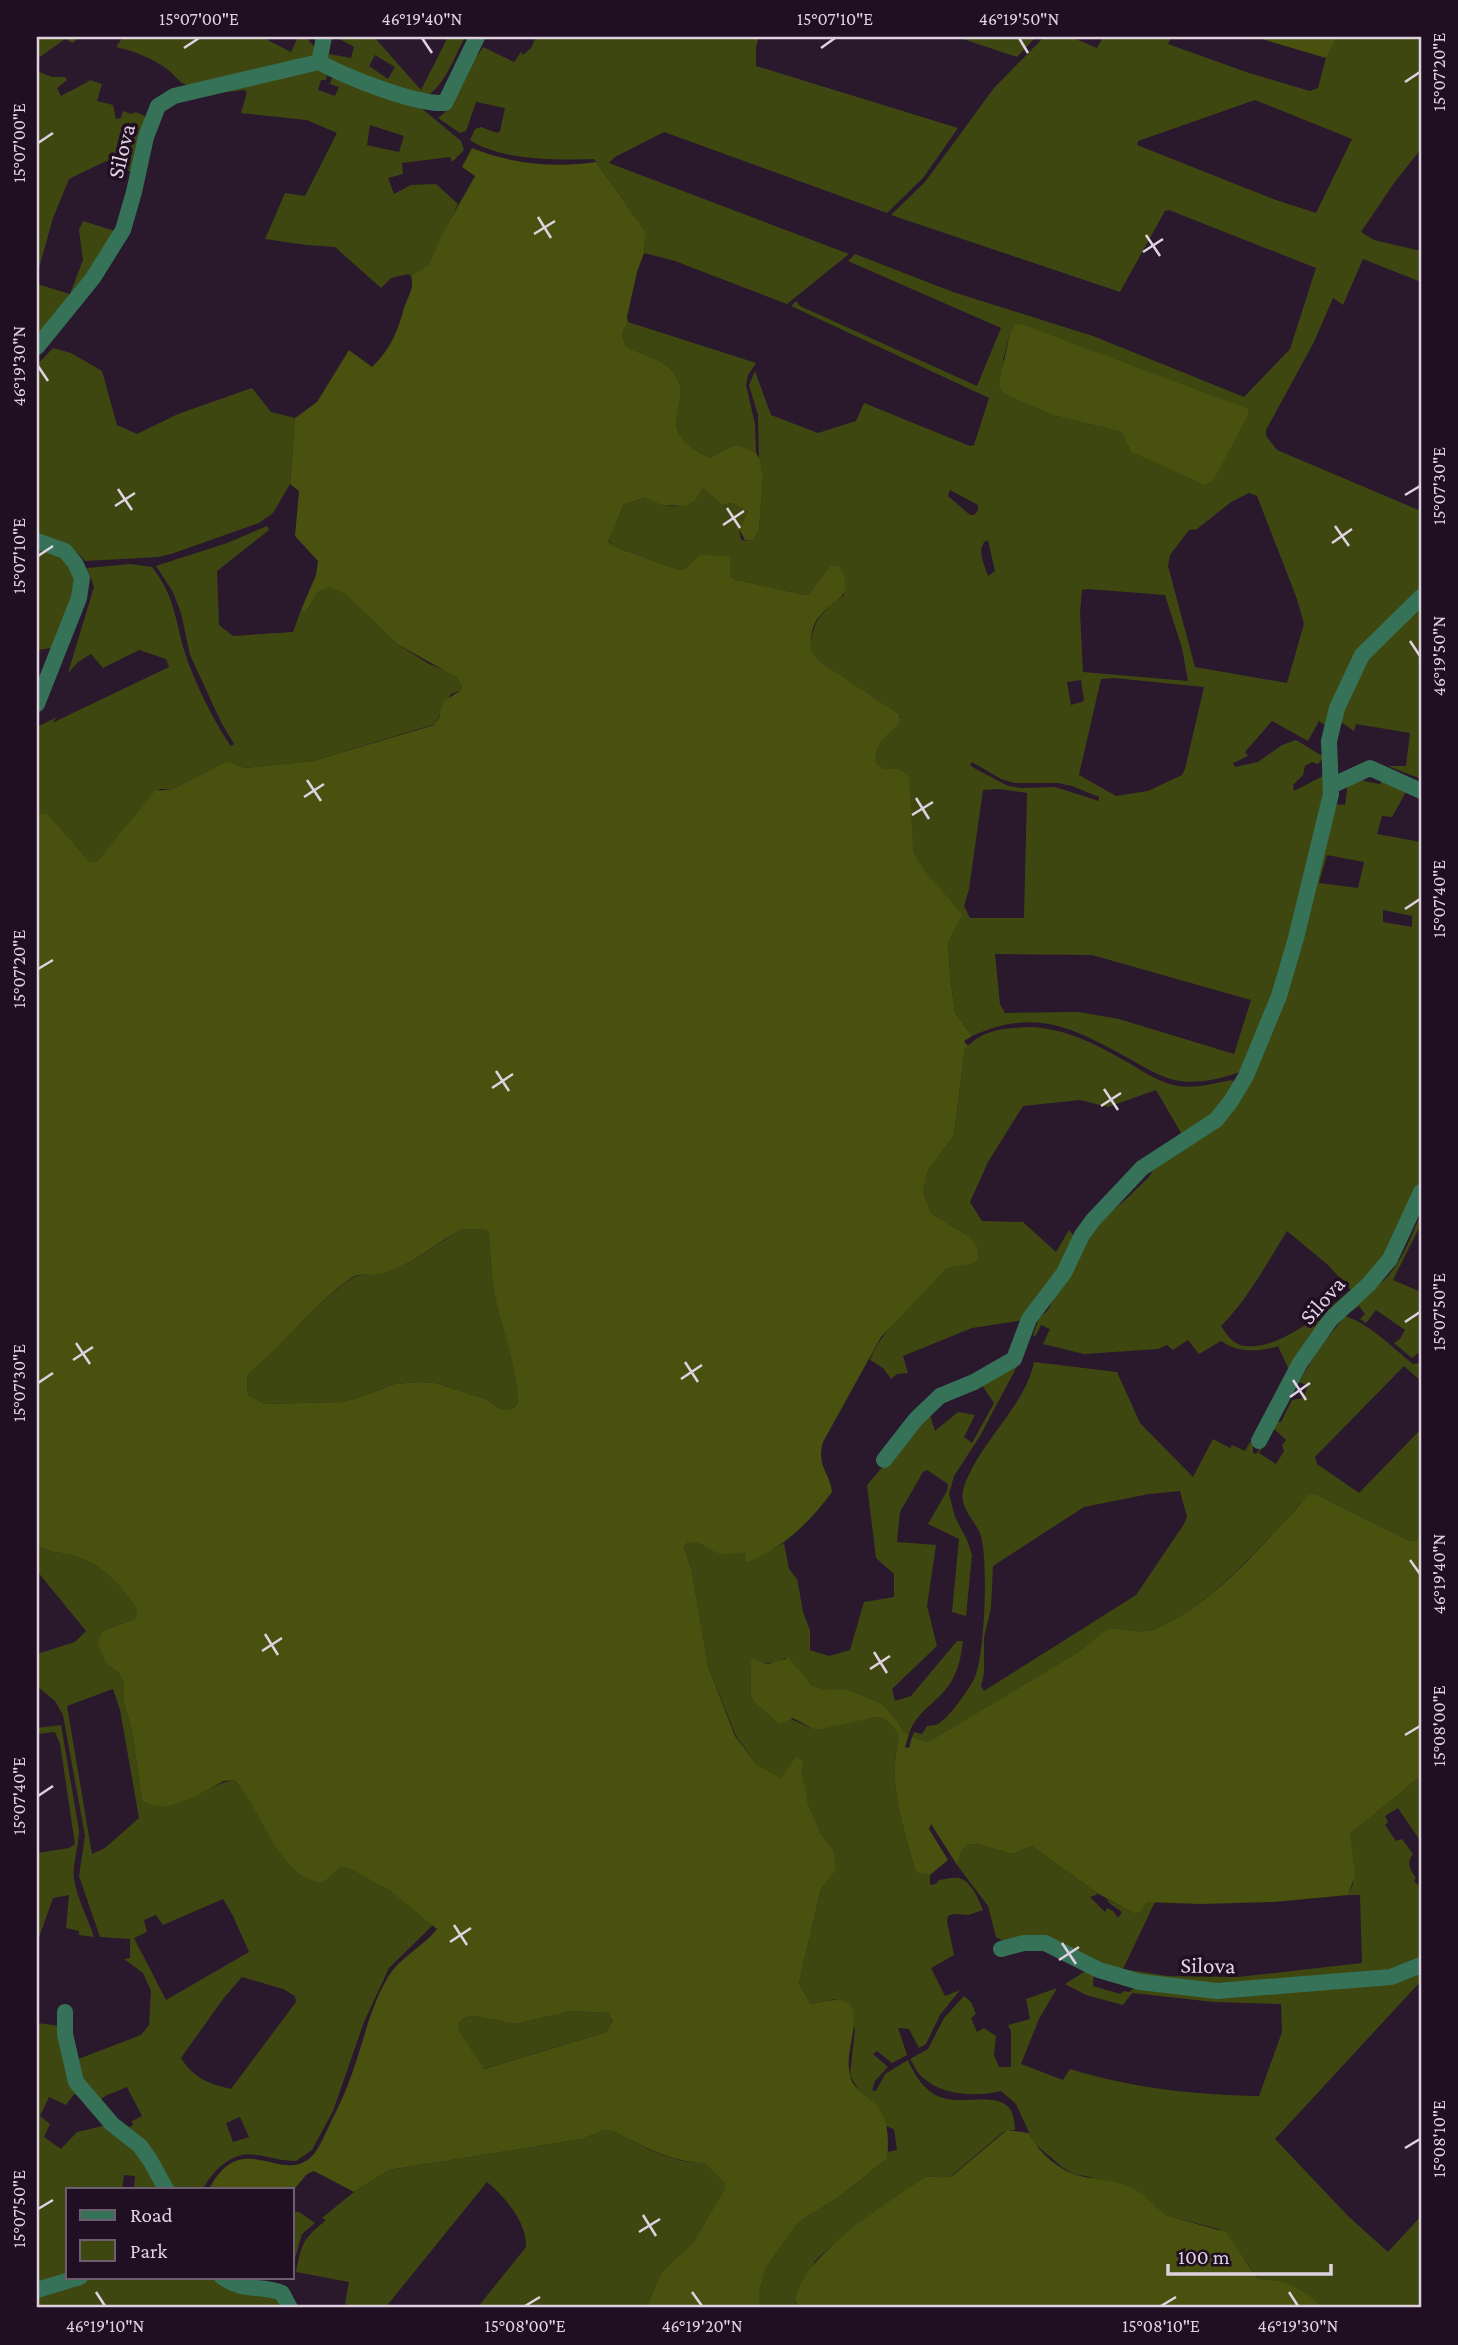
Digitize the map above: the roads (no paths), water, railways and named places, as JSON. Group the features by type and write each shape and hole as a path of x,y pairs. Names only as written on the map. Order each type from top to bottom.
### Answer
{"street":[{"path":"324,37 320,62 374,85 432,104 445,103 477,37"},
{"name":"Silova","path":"37,348 93,278 123,230 146,137 158,106 174,96 320,62"},
{"path":"37,541 65,551 82,578 79,598 37,704"},
{"path":"884,1460 916,1419 940,1396 974,1382 1014,1359 1029,1320 1064,1273 1093,1220 1142,1168 1216,1120 1231,1101 1246,1076 1279,996 1296,939 1331,786 1329,741 1337,708 1362,655 1421,597"},
{"path":"1331,786 1370,768 1421,791"},
{"name":"Silova","path":"1259,1441 1300,1363 1331,1319 1369,1284 1390,1259 1421,1192"},
{"name":"Silova","path":"1000,1949 1024,1943 1045,1942 1098,1970 1140,1982 1217,1991 1391,1977 1421,1965"},
{"path":"65,2012 65,2034 76,2082 112,2124 140,2146 165,2188"},
{"path":"37,2290 77,2278"},
{"path":"224,2278 242,2287 282,2293 290,2308"}]}
